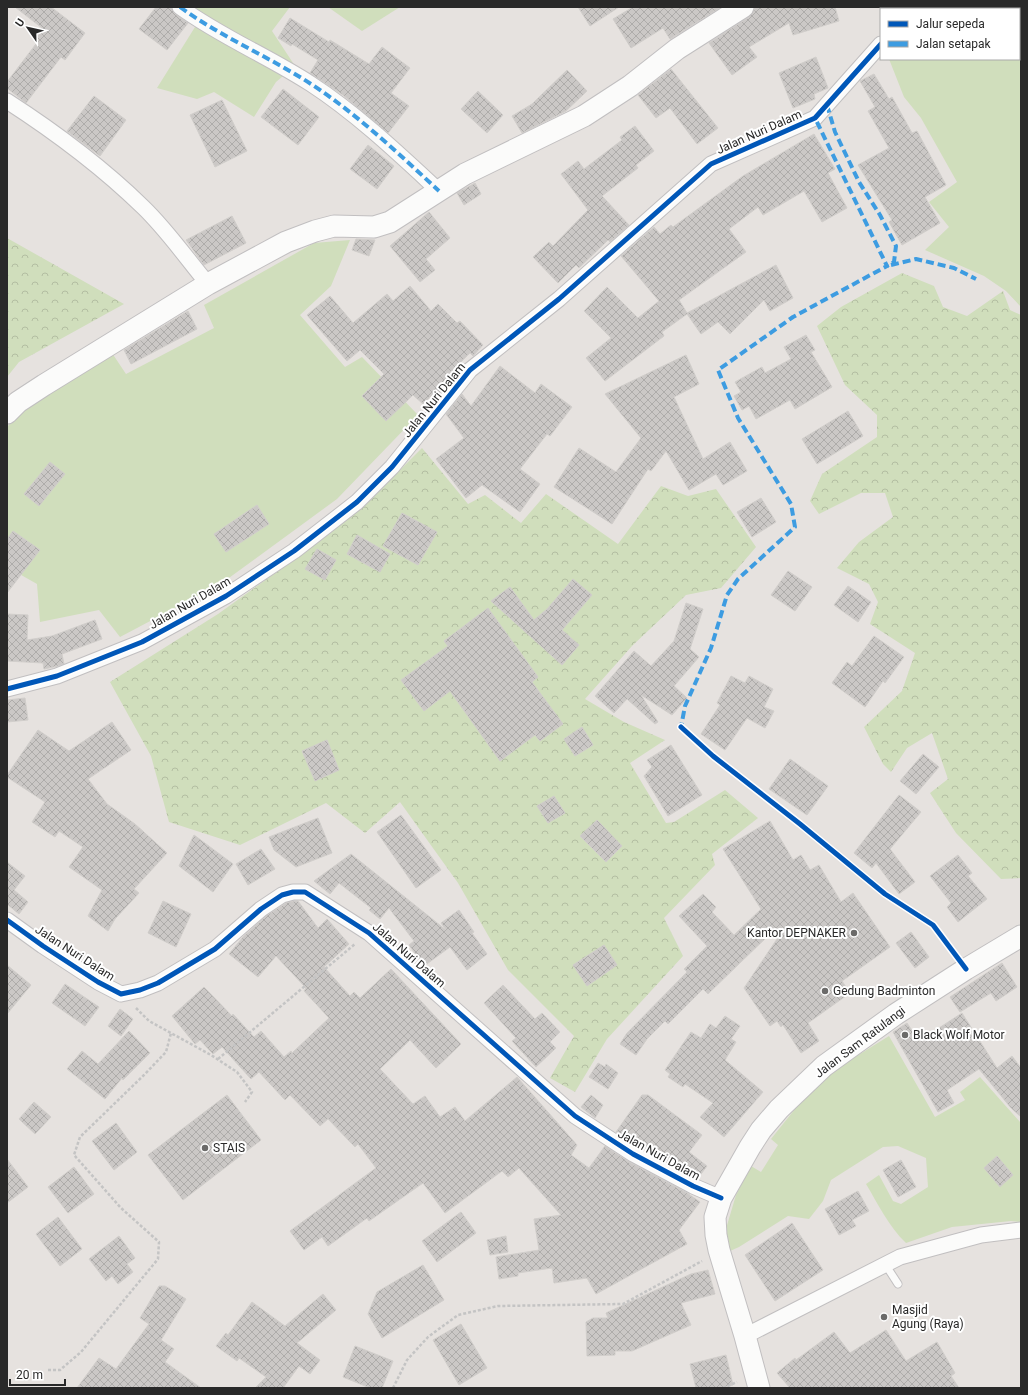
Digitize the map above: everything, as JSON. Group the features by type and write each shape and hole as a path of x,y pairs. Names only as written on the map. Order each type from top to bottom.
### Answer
{"main road":[{"path":"7,413 18,402 44,385 208,284 286,242 315,231 338,225 379,227 440,191 465,174 584,116 630,86 678,49 743,7"},
{"name":"Jalan Sam Ratulangi","path":"759,1388 719,1250 716,1217 721,1198 762,1130 779,1109 824,1066 903,1010 1021,936"}],"street":[{"path":"180,7 203,24 310,84 388,145 440,191"},
{"name":"Jalan Nuri Dalam","path":"10,685 57,676 142,642 226,596 294,550 357,502 392,467 470,370 559,299 712,164 815,118 880,45"},
{"path":"7,101 47,127 100,168 144,208 208,284"},
{"name":"Jalan Nuri Dalam","path":"7,920 42,946 98,982 121,994 140,990 158,983 195,961 214,949 261,909 282,895 293,892 305,892 370,933 575,1116 633,1154 693,1186 721,1198"},
{"path":"745,1336 900,1257 981,1235 1021,1230"}],"lane":[{"path":"885,1264 898,1284"}],"path":[{"path":"218,1059 370,933"},
{"path":"121,994 149,1021 218,1059 237,1072 252,1092 245,1102"},
{"path":"48,1370 60,1370 81,1352 158,1259 159,1242 121,1208 74,1155 80,1137 144,1076 166,1052 171,1033"},
{"path":"393,1388 407,1360 428,1337 458,1315 498,1306 624,1304 719,1250"}],"green space":[{"path":"194,7 290,7 272,31 295,66 276,82 254,117 214,92 197,99 157,88 200,19"},
{"path":"328,7 400,7 362,31"},
{"path":"1021,7 1021,307 1006,291 984,276 925,250 949,227 929,202 957,182 921,118 904,97 889,60 1020,60 1020,8 948,8"},
{"path":"7,238 124,304 19,362 7,377"},
{"path":"350,240 331,286 300,315 345,367 362,357 418,415 337,499 222,583 120,637 99,610 40,622 37,584 7,567 7,427 22,411 112,353 126,374 214,328 204,305 314,243"},
{"path":"902,273 934,286 943,307 967,316 1003,291 1010,310 1021,315 1021,878 1001,879 956,833 930,793 948,779 932,733 907,748 891,772 883,764 864,727 902,691 915,653 870,624 878,602 869,584 837,568 859,542 893,517 885,493 861,493 819,514 810,501 822,474 877,437 877,415 845,385 817,326 841,307"},
{"path":"422,448 468,504 485,495 521,523 546,494 618,544 661,486 688,496 716,489 756,547 721,588 686,595 632,646 585,699 624,722 665,740 630,763 666,823 674,822 725,790 758,818 712,854 715,865 664,918 683,956 607,1039 575,1092 550,1078 574,1036 508,970 458,883 400,802 365,833 326,803 240,845 169,822 151,756 110,682 218,614 299,556 364,506"},
{"path":"889,1036 935,1117 965,1100 960,1092 980,1077 1021,1123 1021,1222 1011,1221 952,1227 906,1243 889,1223 866,1184 879,1175 893,1201 901,1204 928,1187 926,1158 898,1146 883,1147 831,1180 823,1201 809,1219 788,1216 739,1247 730,1251 725,1232 736,1195 751,1166 761,1172 778,1145 771,1139 803,1099 831,1072"}],"building":[{"path":"15,7 51,7 85,33 65,60 61,57 26,103 7,88 7,82 39,40 35,37 42,28"},
{"path":"156,7 171,7 175,14 188,23 167,50 139,29"},
{"path":"578,7 619,7 590,26"},
{"path":"633,7 721,7 670,39 663,28 631,48 613,19"},
{"path":"755,7 835,7 839,21 793,35 789,23 749,47 757,57 732,75 709,43 749,17 753,13"},
{"path":"290,18 369,64 382,47 410,68 391,93 409,106 388,133 343,95 310,73 318,60 292,44 291,46 278,38"},
{"path":"816,57 828,88 814,94 815,99 793,108 779,73"},
{"path":"671,69 718,128 697,144 670,108 656,118 638,95"},
{"path":"567,70 587,91 566,111 522,133 512,116 532,104"},
{"path":"874,74 889,99 892,97 912,133 917,131 946,185 925,197 940,223 902,245 889,222 892,220 858,165 889,148 868,111 875,107 860,81"},
{"path":"283,89 319,117 298,145 261,117"},
{"path":"478,91 503,115 487,133 461,109"},
{"path":"94,96 126,120 100,156 67,131"},
{"path":"222,100 247,151 215,167 190,115"},
{"path":"635,126 654,151 636,165 638,168 602,196 629,225 610,242 608,240 579,268 576,265 558,283 533,257 549,242 553,246 588,210 561,174 578,161 584,169 622,140 620,137"},
{"path":"814,134 835,169 828,173 847,208 822,222 804,191 763,215 758,207 729,229 746,252 679,300 687,313 776,265 793,298 770,311 764,300 730,334 718,322 701,334 687,314 662,332 664,336 605,381 586,358 611,338 584,311 607,287 638,318 659,301 621,256 654,227 660,234 671,225 673,227 743,176"},
{"path":"368,145 394,166 377,189 350,169"},
{"path":"475,183 481,194 464,205 457,193"},
{"path":"429,212 450,238 426,259 435,270 420,282 390,246"},
{"path":"232,216 246,243 204,265 186,240"},
{"path":"356,239 375,240 369,256 352,250"},
{"path":"410,286 431,311 438,304 457,323 460,321 483,345 473,356 470,353 447,376 451,380 435,399 432,395 423,404 413,395 386,421 362,396 384,374 360,350 347,361 307,315 330,296 353,323 387,294 393,301"},
{"path":"188,311 197,329 131,364 124,350"},
{"path":"806,335 815,350 811,352 832,387 795,409 790,400 756,419 749,406 742,410 734,396 741,392 735,382 762,367 765,373 791,359 784,347"},
{"path":"686,355 699,384 674,397 703,459 730,442 747,471 723,485 716,474 689,490 666,451 651,471 648,469 612,524 554,487 579,448 616,472 641,438 605,394"},
{"path":"500,366 535,393 541,384 572,407 550,436 547,434 520,469 540,484 520,512 482,485 466,498 436,459 464,438 446,414 462,394 471,406"},
{"path":"848,411 863,436 817,464 802,439"},
{"path":"50,462 65,474 39,506 24,494"},
{"path":"761,498 776,522 752,537 737,512"},
{"path":"257,505 269,524 226,552 214,534"},
{"path":"402,513 437,532 418,565 383,546"},
{"path":"13,531 40,550 7,593 7,539"},
{"path":"357,535 390,554 380,572 347,554"},
{"path":"317,549 336,560 325,580 305,569"},
{"path":"788,571 812,587 795,611 771,595"},
{"path":"573,579 592,595 562,630 579,645 562,665 491,601 510,587 534,620 547,609"},
{"path":"848,586 871,602 858,622 834,605"},
{"path":"686,603 703,609 690,649 699,657 674,686 687,698 672,715 641,695 658,722 655,724 627,699 614,713 595,696 634,651 651,666 674,641"},
{"path":"488,608 538,677 532,682 563,724 540,741 535,735 500,761 450,691 424,711 401,680 448,646 444,641"},
{"path":"7,614 28,615 27,640 52,636 95,620 102,639 62,654 64,664 58,666 44,669 43,663 7,661"},
{"path":"874,636 904,657 885,683 883,681 865,707 832,683 847,662 852,666"},
{"path":"731,676 745,683 749,676 773,689 764,707 774,711 765,728 747,718 725,750 701,734 720,705 717,703"},
{"path":"25,698 28,720 7,722 7,700"},
{"path":"112,722 131,750 88,779 107,804 135,824 167,853 134,889 139,893 115,919 108,931 88,916 102,890 69,867 83,847 59,831 55,837 32,822 45,802 7,777 7,775 38,730 69,751"},
{"path":"582,727 593,745 575,756 564,739"},
{"path":"327,740 339,770 315,781 302,751"},
{"path":"671,745 702,795 668,816 644,776 652,767 647,760"},
{"path":"923,754 939,767 916,794 900,781"},
{"path":"790,759 828,786 807,815 769,789"},
{"path":"899,795 921,812 890,849 915,882 899,894 876,863 872,868 854,853"},
{"path":"554,796 565,813 548,823 537,806"},
{"path":"401,815 441,870 416,888 377,832"},
{"path":"318,818 332,853 296,867 274,850 269,837"},
{"path":"597,820 622,846 606,862 580,836"},
{"path":"770,821 793,860 801,855 810,870 819,865 841,902 853,893 890,947 842,981 850,993 808,1023 819,1041 801,1053 783,1025 781,1027 777,1021 770,1026 744,988 779,936 773,931 708,994 703,989 668,1024 665,1021 647,1039 636,1055 620,1044 627,1033 687,972 684,969 707,946 679,916 703,894 716,907 712,912 734,935 761,909 723,849"},
{"path":"194,835 233,864 213,892 179,866"},
{"path":"261,849 275,869 248,885 236,864"},
{"path":"351,854 446,930 441,923 459,910 474,932 472,933 487,954 467,970 450,947 424,966 409,945 414,941 389,908 380,919 369,910 371,908 339,883 330,894 314,881"},
{"path":"958,855 972,873 968,876 987,899 958,922 947,907 951,903 930,876"},
{"path":"7,862 25,876 14,890 28,902 19,914 7,904"},
{"path":"163,901 191,914 176,947 148,933"},
{"path":"298,901 318,928 327,919 349,944 324,967 350,996 354,992 360,998 391,969 461,1044 436,1068 410,1040 380,1069 413,1104 425,1096 440,1117 455,1107 465,1121 517,1077 577,1145 571,1155 589,1168 605,1146 629,1162 687,1193 700,1202 679,1230 687,1244 596,1294 587,1278 554,1283 552,1268 518,1273 518,1276 499,1279 496,1257 539,1250 534,1219 561,1215 519,1168 508,1177 502,1171 445,1213 423,1183 369,1221 367,1218 328,1246 322,1237 304,1250 290,1231 376,1168 358,1144 355,1147 328,1119 320,1126 290,1095 285,1100 259,1072 251,1079 222,1047 213,1054 200,1040 195,1044 172,1016 204,987 232,1016 233,1014 254,1037 261,1031 284,1057 291,1051 292,1053 329,1018 304,991 306,988 276,956 258,977 229,954 243,937 266,916 286,903"},
{"path":"911,932 929,957 915,968 896,943"},
{"path":"604,945 617,965 587,986 573,965"},
{"path":"1002,963 1017,987 996,1001 991,993 960,1012 950,997"},
{"path":"7,965 31,985 7,1014"},
{"path":"65,984 99,1007 85,1026 52,1003"},
{"path":"503,985 535,1019 542,1013 560,1032 550,1042 556,1048 536,1067 512,1041 516,1038 484,1003"},
{"path":"120,1009 133,1019 121,1036 108,1026"},
{"path":"962,1013 997,1068 1012,1056 1021,1068 1021,1117 1011,1108 979,1069 947,1090 954,1103 938,1112 893,1032 907,1023 919,1041"},
{"path":"725,1016 740,1026 731,1039 736,1042 725,1060 763,1092 724,1137 700,1117 713,1103 685,1084 683,1087 668,1077 670,1074 665,1070 691,1032 701,1038 710,1024 716,1028"},
{"path":"129,1031 150,1053 123,1080 122,1078 105,1099 67,1069 82,1051 98,1064"},
{"path":"598,1063 605,1067 606,1064 618,1073 608,1089 589,1077"},
{"name":"STAIS","path":"227,1095 261,1140 183,1200 148,1155"},
{"path":"591,1095 603,1105 595,1118 581,1107"},
{"path":"642,1095 648,1095 702,1135 689,1152 707,1166 698,1178 638,1146 616,1132"},
{"path":"34,1102 51,1117 35,1134 19,1119"},
{"path":"116,1123 137,1152 114,1170 92,1141"},
{"path":"997,1156 1013,1175 1000,1187 984,1168"},
{"path":"7,1159 28,1187 7,1203"},
{"path":"901,1160 916,1187 898,1197 883,1170"},
{"path":"74,1167 94,1194 68,1213 48,1187"},
{"path":"858,1191 869,1211 852,1220 856,1226 839,1235 825,1209"},
{"path":"461,1212 476,1233 437,1262 422,1241"},
{"path":"58,1217 82,1249 60,1266 36,1234"},
{"path":"792,1223 823,1270 775,1301 745,1255"},
{"path":"119,1236 135,1258 127,1264 133,1272 118,1284 112,1276 106,1281 89,1259"},
{"path":"506,1236 508,1252 490,1255 487,1240"},
{"path":"423,1265 444,1300 382,1338 368,1314 377,1292"},
{"path":"708,1270 715,1294 681,1303 691,1325 632,1351 615,1351 615,1355 587,1356 586,1322 593,1318 608,1318 606,1313 691,1274"},
{"path":"159,1286 165,1286 186,1299 161,1340 174,1349 165,1362 201,1388 77,1388 99,1358 116,1369 149,1324 140,1318"},
{"path":"323,1294 336,1310 297,1343 320,1360 310,1374 299,1366 283,1388 255,1388 266,1377 239,1358 237,1361 216,1346 226,1333 228,1335 252,1302 285,1326"},
{"path":"461,1324 487,1368 459,1385 433,1340"},
{"path":"886,1330 906,1361 937,1342 955,1373 951,1376 959,1388 790,1388 777,1373 795,1358 796,1360 834,1332 850,1353"},
{"path":"355,1346 393,1361 382,1388 370,1388 343,1377"},
{"path":"726,1355 733,1385 722,1388 696,1388 690,1364"}],"marked path":[{"path":"180,7 212,28 295,74 345,108 439,191"},
{"path":"827,105 835,132 859,182 880,215 896,246 894,262 887,266"},
{"path":"683,730 681,727 685,706 711,648 727,595 738,579 795,527 791,504 738,418 718,370 793,317 887,266 815,118"},
{"path":"891,265 916,259 954,268 976,279"}],"cycle path":[{"path":"7,689 57,676 142,642 226,596 294,551 357,502 392,467 470,370 559,299 711,164 815,118 880,45"},
{"path":"681,727 713,756 800,824 885,894 933,925 966,969"},
{"path":"7,920 43,946 98,982 121,994 140,990 158,983 215,949 261,909 282,895 293,892 305,892 369,933 575,1116 633,1154 693,1186 721,1198"}],"place":[{"name":"Kantor DEPNAKER","path":"854,933"},
{"name":"Gedung Badminton","path":"825,991"},
{"name":"Black Wolf Motor","path":"905,1035"},
{"name":"STAIS","path":"205,1148"},
{"name":"Masjid Agung (Raya)","path":"884,1317"}]}
